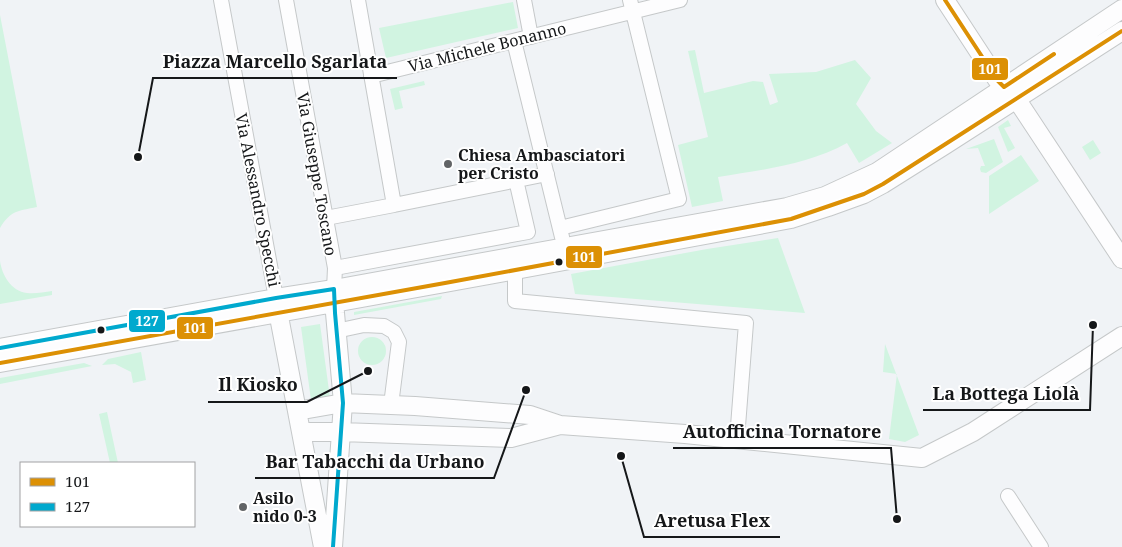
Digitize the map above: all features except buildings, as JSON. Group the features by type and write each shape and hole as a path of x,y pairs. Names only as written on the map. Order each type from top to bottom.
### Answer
{"street":[{"name":"Via Alessandro Specchi","path":"221,0 323,547"},
{"name":"Via Giuseppe Toscano","path":"286,0 335,268 334,296"},
{"path":"358,0 394,205"},
{"path":"524,0 531,36"},
{"name":"Via Michele Bonanno","path":"371,76 514,41 632,6 680,0"},
{"path":"945,0 998,81 1021,106 1122,259"},
{"path":"560,228 678,199 632,6"},
{"path":"0,348 515,270 791,219 864,194 945,145 1009,93 1122,9"},
{"path":"334,296 565,247 787,207 825,196 877,172 1009,93 1122,31"},
{"path":"514,41 565,247"},
{"path":"326,218 547,174"},
{"path":"335,268 528,232 516,180"},
{"path":"515,270 515,301 746,323 737,439"},
{"path":"333,547 343,404 334,296"},
{"path":"0,362 277,305"},
{"path":"336,331 364,325 384,326 394,332 399,342 391,405"},
{"path":"297,411 343,404 391,405 530,415 560,425 685,434 922,458 973,432 1122,336"},
{"path":"301,432 511,438 560,425"},
{"path":"1008,496 1041,547"}],"green space":[{"path":"513,2 518,28 386,58 379,28"},
{"path":"0,15 37,207 12,214 0,228"},
{"path":"695,50 704,93 753,81 763,82 770,105 778,102 769,74 816,72 855,60 871,78 856,104 876,131 892,143 859,163 847,143 800,162 718,177 723,201 692,207 678,145 708,137 688,51"},
{"path":"424,81 425,85 399,91 403,108 395,110 390,89"},
{"path":"1008,120 1011,126 1004,128 1015,148 1008,152 998,127"},
{"path":"994,139 1003,162 986,173 981,172 981,166 985,166 978,148 966,149"},
{"path":"1093,140 1101,153 1090,160 1082,147"},
{"path":"1021,155 1039,181 989,214 989,176"},
{"path":"778,238 805,313 575,294 571,274"},
{"path":"0,261 5,277 16,289 21,292 30,293 52,291 52,295 0,304"},
{"path":"442,296 441,299 354,315 354,312"},
{"path":"320,324 330,398 311,400 301,327"},
{"path":"372,337 382,341 386,351 382,361 372,365 362,361 358,351 362,341"},
{"path":"885,344 896,374 883,372"},
{"path":"141,352 146,380 133,383 131,372 115,364 102,365 108,359"},
{"path":"84,363 92,366 0,384 0,378"},
{"path":"897,376 919,435 905,442 889,439"},
{"path":"107,412 118,462 110,462 99,414"}],"transit line":[{"name":"101","path":"945,0 998,81 1004,87 1054,54"},
{"name":"101","path":"0,363 791,219 864,194 883,184 1122,31"},
{"name":"127","path":"0,348 334,289 343,403 333,547"}],"place":[{"name":"Piazza Marcello Sgarlata","path":"138,157"},
{"name":"Chiesa Ambasciatori per Cristo","path":"448,164"},
{"name":"La Bottega Liolà","path":"1093,325"},
{"name":"Il Kiosko","path":"368,371"},
{"name":"Bar Tabacchi da Urbano","path":"526,390"},
{"name":"Aretusa Flex","path":"621,456"},
{"name":"Asilo nido 0-3","path":"243,507"},
{"name":"Autofficina Tornatore","path":"897,519"}]}
